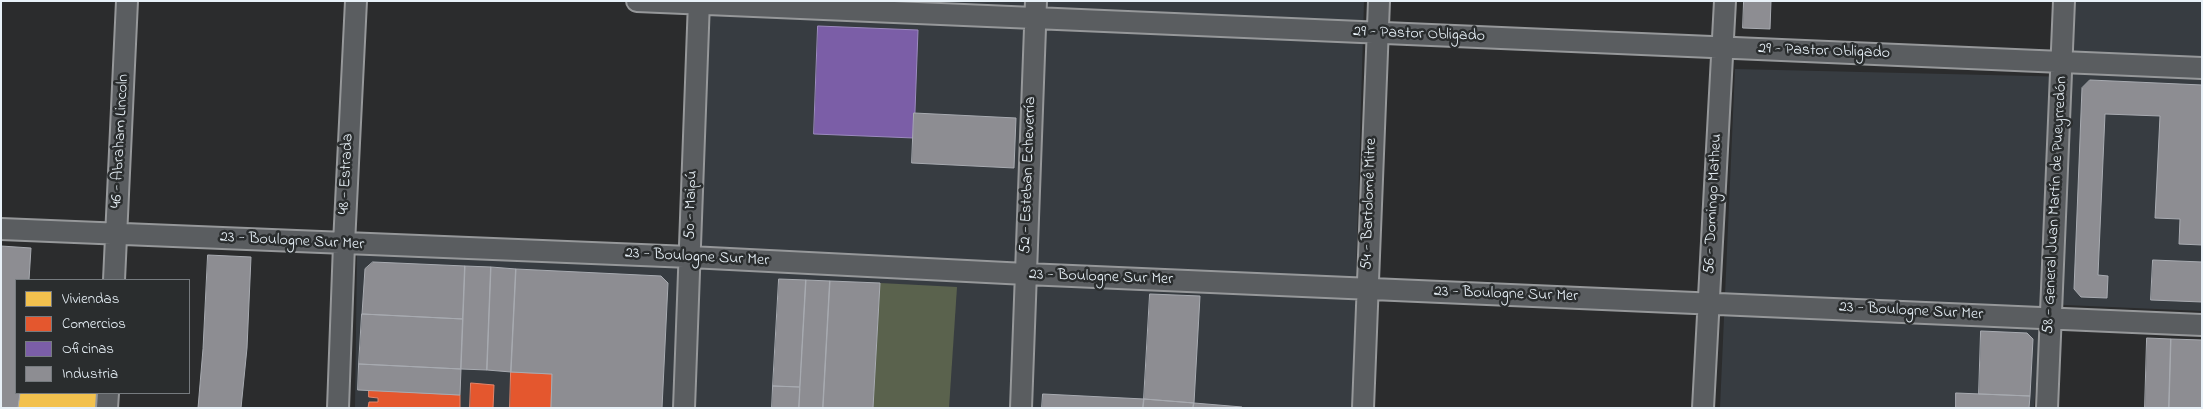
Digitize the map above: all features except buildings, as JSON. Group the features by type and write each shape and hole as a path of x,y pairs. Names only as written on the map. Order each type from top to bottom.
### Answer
{"street":[{"name":"46 - Abraham Lincoln","path":"114,279 127,1"},
{"name":"48 - Estrada","path":"338,408 356,1"},
{"name":"29 - Pastor Obligado","path":"637,1 1035,10 1377,33 2202,68"},
{"name":"54 - Bartolomé Mitre","path":"1363,408 1379,1"},
{"name":"56 - Domingo Matheu","path":"1703,408 1724,48 1725,1"},
{"name":"58 - General Juan Martín de Pueyrredón","path":"2046,408 2064,1"},
{"name":"50 - Maipú","path":"684,408 699,3"},
{"name":"52 - Esteban Echeverría","path":"1021,408 1035,10"},
{"name":"23 - Boulogne Sur Mer","path":"1,229 690,257 1026,274 2202,325"},
{"path":"108,394 108,408"}],"shaded area":[{"path":"707,1 1364,1 1352,408 355,408 357,253 695,266"},
{"path":"2075,1 2202,1 2202,311 2043,304 2034,408 1720,408 1735,69 2073,77"}],"green space":[{"path":"880,283 957,287 949,408 873,408"}]}
